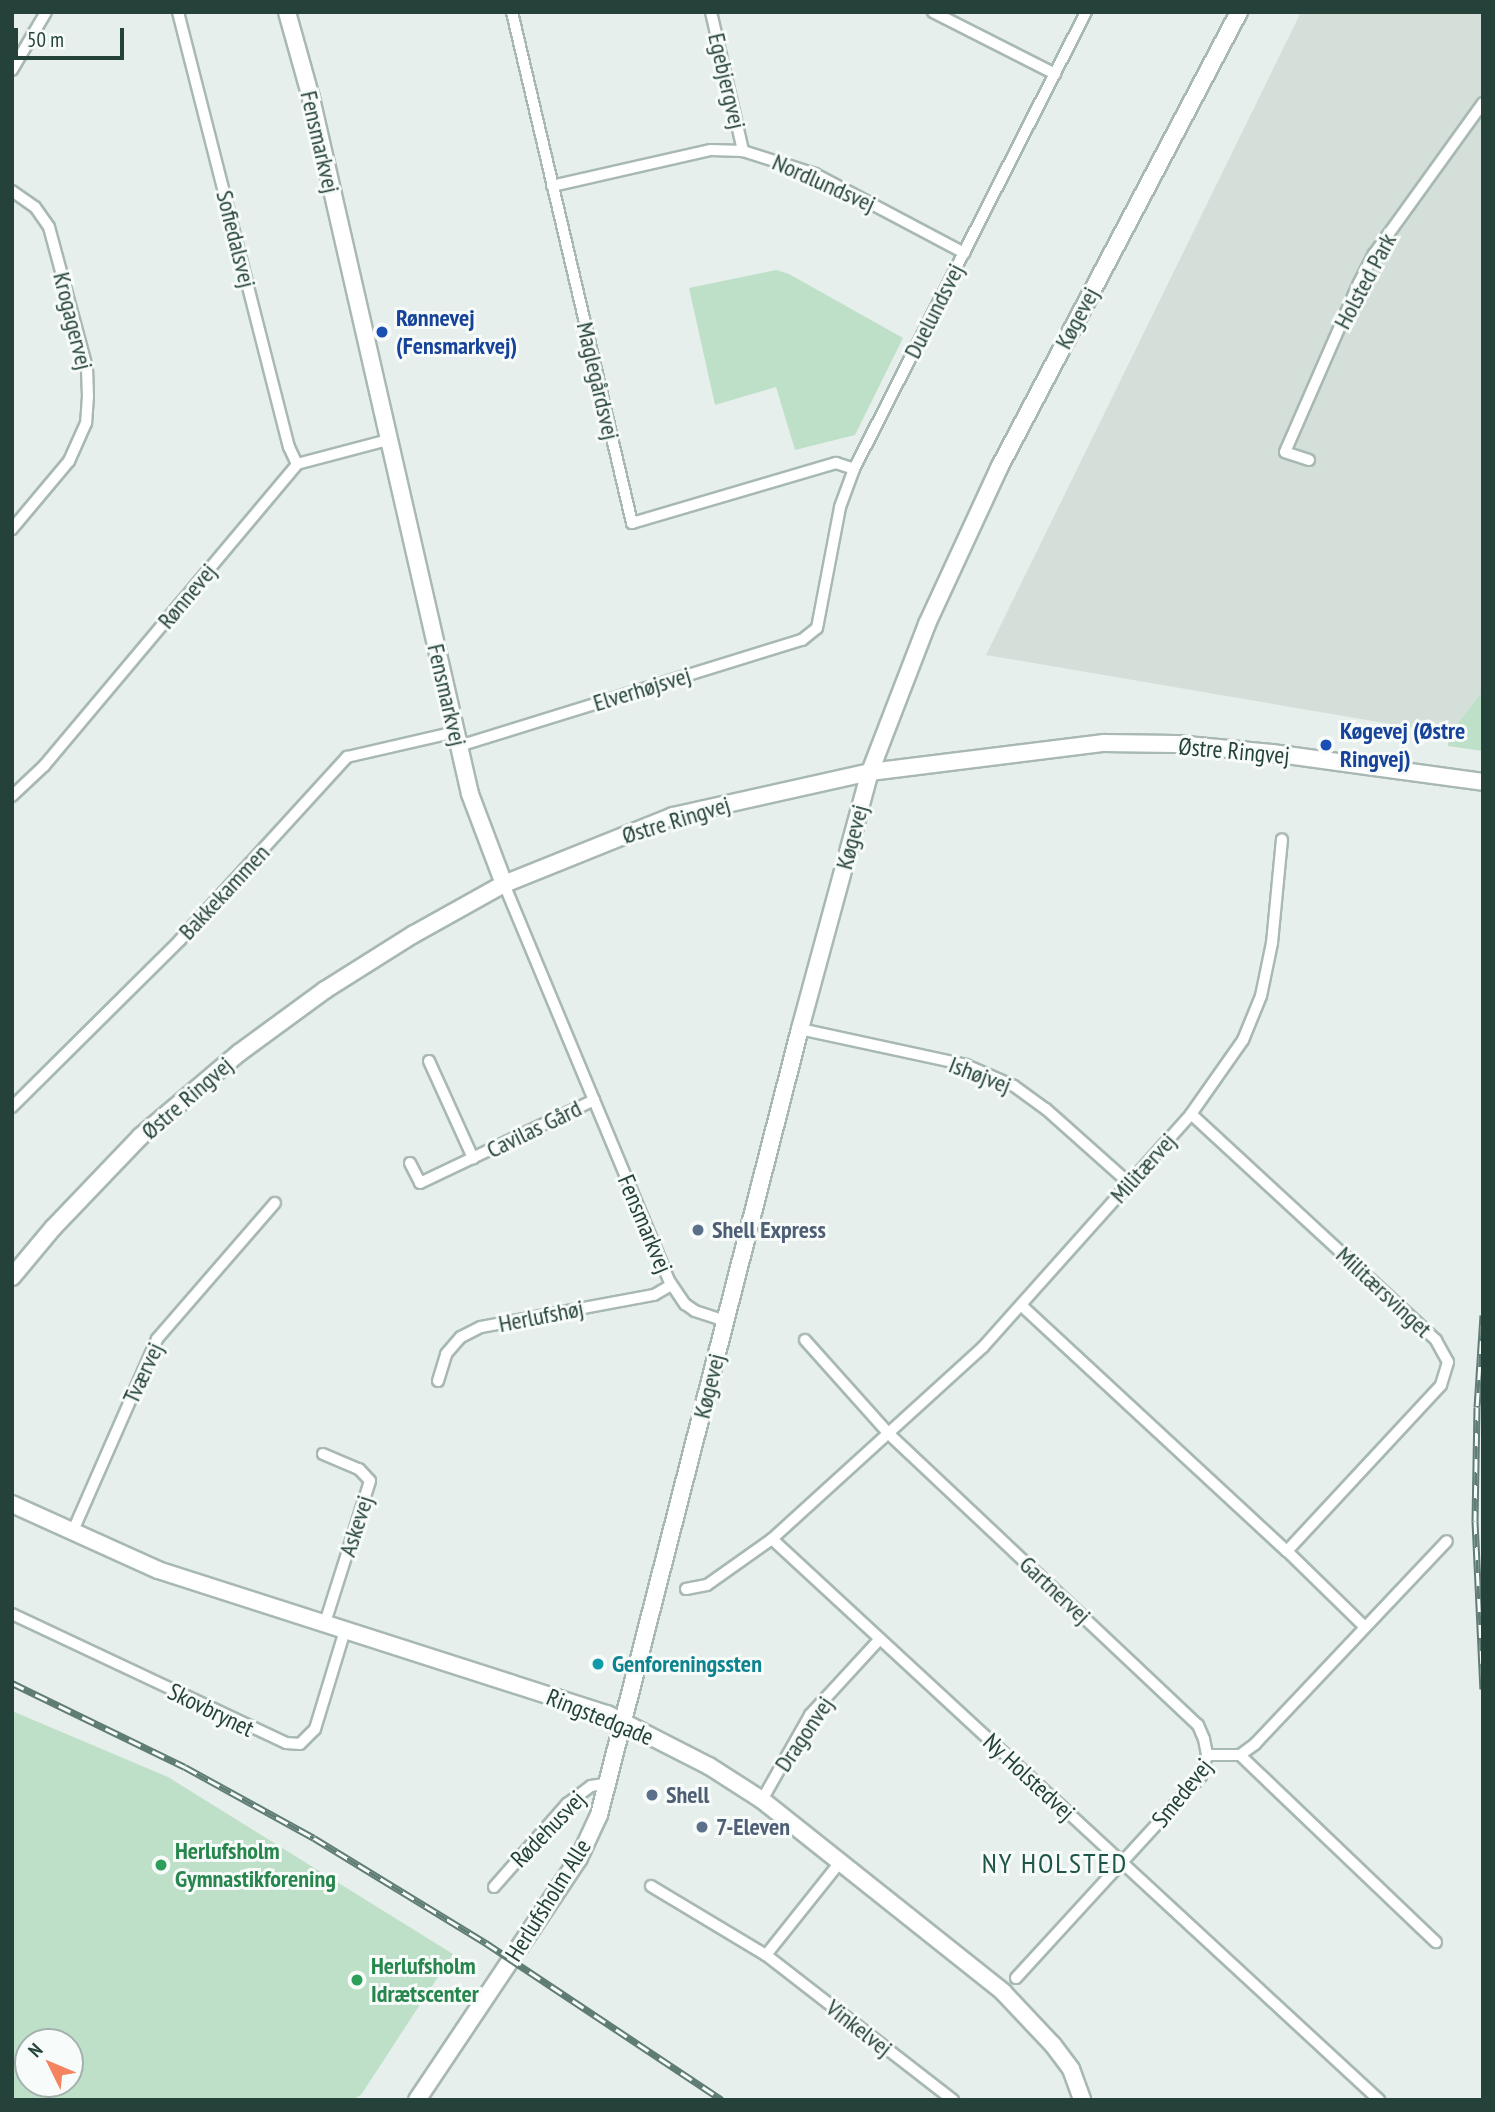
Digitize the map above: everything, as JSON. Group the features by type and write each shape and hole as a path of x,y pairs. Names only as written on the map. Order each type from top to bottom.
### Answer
{"street":[{"path":"12,70 46,12"},
{"name":"Sofiedalsvej","path":"178,12 286,434 297,464"},
{"name":"Fensmarkvej","path":"287,12 311,98 470,794 504,884 671,1285 695,1311 725,1321"},
{"name":"Maglegårdsvej","path":"512,12 632,523 836,463 855,469"},
{"name":"Egebjergvej","path":"711,12 743,150"},
{"path":"933,12 1055,74"},
{"name":"Duelundsvej","path":"820,623 840,507 855,469 1086,12"},
{"name":"Køgevej","path":"624,1721 800,1029 870,772 943,586 999,468 1239,12"},
{"name":"Holsted Park","path":"1309,460 1285,452 1359,283 1374,254 1483,103"},
{"name":"Nordlundsvej","path":"552,186 712,150 743,150 815,174 964,253"},
{"name":"Krogagervej","path":"12,191 35,206 49,227 87,368 88,397 86,423 69,461 12,528"},
{"path":"297,464 388,440"},
{"name":"Rønnevej","path":"12,796 44,766 297,464"},
{"name":"Elverhøjsvej","path":"457,739 802,640 820,623"},
{"name":"Bakkekammen","path":"14,1101 180,940 347,757 457,739"},
{"name":"Østre Ringvej","path":"12,1277 53,1227 141,1136 239,1053 358,969 414,933 504,884 673,816 870,772 1104,743 1272,753 1483,782"},
{"name":"Militærvej","path":"686,1589 707,1585 772,1539 983,1347 1191,1114 1243,1040 1261,996 1272,943 1282,839"},
{"name":"Ishøjvej","path":"800,1029 966,1065 1014,1086 1046,1109 1129,1183"},
{"name":"Cavilas Gård","path":"429,1061 473,1158"},
{"name":"Cavilas Gård","path":"411,1163 420,1183 594,1100"},
{"name":"Militærsvinget","path":"1191,1114 1436,1340 1447,1354 1448,1369 1441,1385 1287,1551"},
{"name":"Tværvej","path":"72,1533 156,1339 275,1203"},
{"name":"Herlufshøj","path":"438,1381 446,1354 461,1337 481,1327 654,1295 671,1285"},
{"path":"1022,1306 1287,1551 1365,1627"},
{"path":"805,1340 889,1434"},
{"name":"Gartnervej","path":"889,1434 1198,1725 1205,1739 1207,1755"},
{"name":"Askevej","path":"323,1454 359,1469 370,1481 326,1623"},
{"name":"Ringstedgade","path":"12,1504 158,1570 624,1721 709,1766 762,1800 841,1861 1011,2000 1054,2045 1071,2069 1083,2100"},
{"name":"Ny Holstedvej","path":"772,1539 1379,2100"},
{"name":"Smedevej","path":"1016,1978 1201,1776 1207,1755 1240,1755 1255,1744 1447,1541"},
{"name":"Skovbrynet","path":"12,1614 271,1738 300,1744 315,1729 345,1630"},
{"name":"Dragonvej","path":"762,1800 810,1715 879,1640"},
{"name":"Herlufsholm Alle","path":"417,2100 579,1858 599,1815 624,1721"},
{"path":"1240,1755 1436,1941"},
{"name":"Rødehusvej","path":"494,1886 567,1804 591,1786 609,1783"},
{"path":"765,1955 841,1861"},
{"name":"Vinkelvej","path":"650,1886 765,1955 953,2100"}],"shaded area":[{"path":"1301,12 1483,12 1483,691 1449,734 986,655"}],"green space":[{"path":"776,270 789,274 903,338 855,435 795,450 776,387 715,405 689,288"},
{"path":"1483,691 1483,751 1448,746 1449,734"},
{"name":"Herlufsholm Gymnastikforening","path":"12,1711 168,1777 453,1954 361,2095 352,2100 12,2100"}],"railway":[{"path":"1483,1315 1477,1407 1475,1521 1483,1689"},
{"path":"12,1683 185,1767 314,1838 486,1943 722,2100"}],"place":[{"name":"Rønnevej (Fensmarkvej)","path":"382,332"},
{"name":"Køgevej (Østre Ringvej)","path":"1326,745"},
{"name":"Shell Express","path":"698,1230"},
{"name":"Genforeningssten","path":"598,1664"},
{"name":"Shell","path":"652,1795"},
{"name":"7-Eleven","path":"702,1827"},
{"name":"Herlufsholm Gymnastikforening","path":"161,1865"},
{"name":"Herlufsholm Idrætscenter","path":"357,1980"}],"district":[{"name":"NY HOLSTED","path":"1055,1863"}]}
